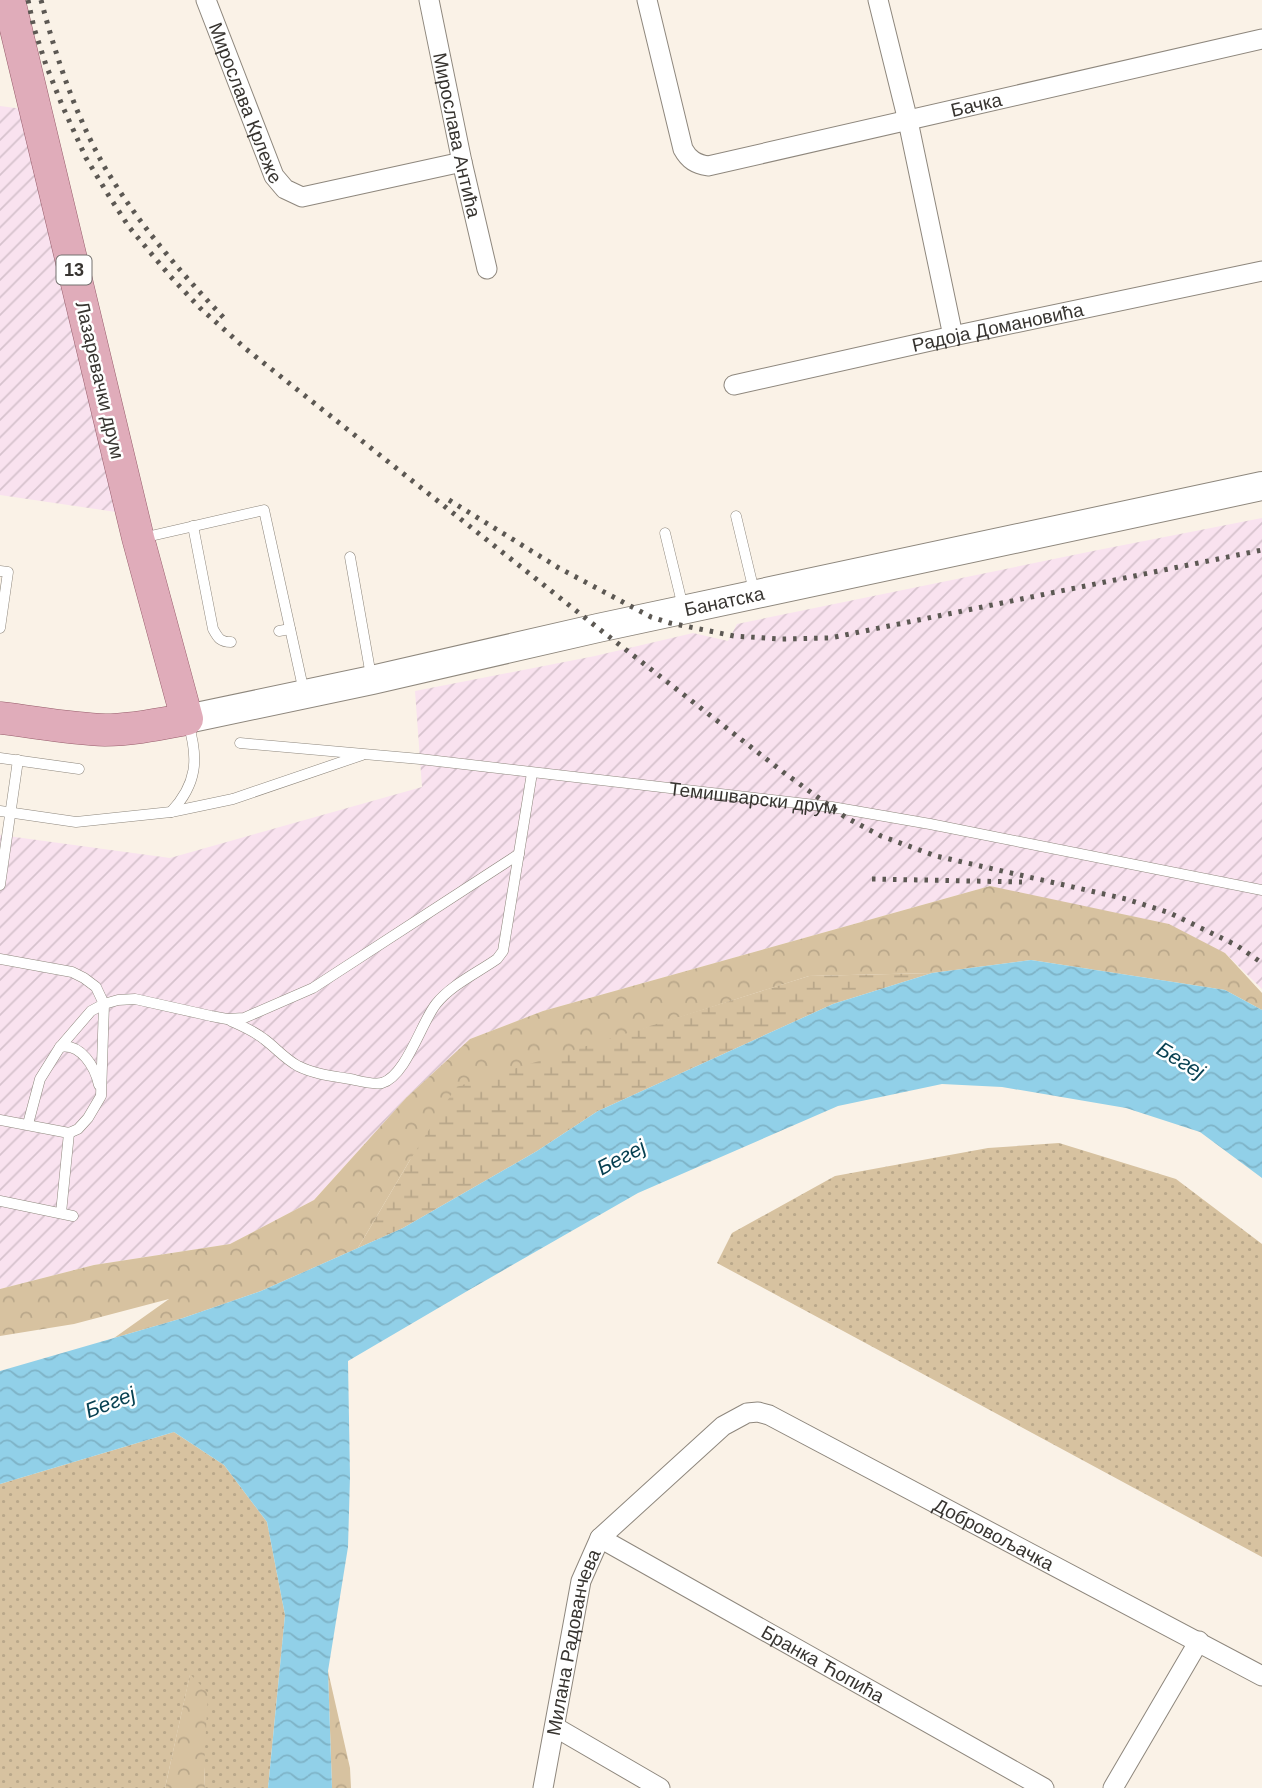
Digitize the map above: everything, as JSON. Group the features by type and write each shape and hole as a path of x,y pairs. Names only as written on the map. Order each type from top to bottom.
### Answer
{"main road":[{"name":"Лазаревачки друм","path":"9,0 13,38 138,538 187,719"},
{"name":"Банатска","path":"187,719 1262,486"},
{"path":"0,718 108,730 187,719"}],"street":[{"name":"Мирослава Крлеже","path":"206,0 274,176 285,190 302,197 462,162"},
{"name":"Мирослава Антића","path":"429,0 487,269"},
{"name":"Бачка","path":"648,0 683,149 692,161 708,166 1262,39"},
{"path":"878,0 908,121 953,335"},
{"name":"Радоја Домановића","path":"734,385 953,335 1262,271"},
{"name":"Добровољачка","path":"723,1426 747,1413 769,1415 1262,1676"},
{"name":"Милана Радованчева","path":"543,1788 581,1581 600,1538 723,1426"},
{"name":"Бранка Ћопића","path":"600,1538 1044,1788"},
{"path":"1113,1788 1199,1641"},
{"path":"555,1727 660,1788"}],"lane":[{"path":"138,538 264,510 284,630 305,695"},
{"path":"736,516 755,595"},
{"path":"193,526 213,629 219,639 231,642"},
{"path":"664,533 684,611"},
{"path":"351,557 372,680"},
{"path":"0,571 8,572 0,628"},
{"path":"171,812 184,798 192,779 194,751 187,719"},
{"name":"Темишварски друм","path":"240,743 366,754 832,807 1262,890"},
{"path":"5,812 76,822 171,812 233,799 366,754"},
{"path":"0,758 79,769"},
{"path":"0,886 5,812 18,760"},
{"path":"28,1124 40,1079 60,1047 90,1011 118,1000 135,999 227,1019 246,1027 299,1066 317,1073 383,1083 411,1053 425,1021 444,995 497,959 503,951 532,773"},
{"path":"227,1019 244,1018 313,988 519,854"},
{"path":"0,959 72,972 96,987 104,1004 101,1096 88,1118 78,1129 69,1133 0,1120"},
{"path":"60,1047 75,1049 91,1063 101,1096"},
{"path":"61,1213 69,1133"},
{"path":"0,1201 73,1216"}],"shaded area":[{"path":"0,106 31,110 123,513 0,495"},
{"path":"1262,518 1262,989 1225,953 990,886 543,1011 470,1039 406,1098 314,1200 230,1244 94,1265 0,1289 0,835 170,858 422,787 415,691 595,656 693,633 728,641 737,624"}],"green space":[{"path":"990,886 1169,924 1225,953 1262,993 1262,1010 1225,990 1031,960 932,973 809,976 624,1035 410,1160 358,1248 261,1291 114,1338 169,1299 74,1324 0,1336 0,1289 94,1265 230,1244 314,1200 406,1098 470,1039 543,1011"},
{"path":"932,973 833,1004 598,1111 537,1151 403,1228 358,1248 456,1087 809,976"},
{"path":"1059,1143 1176,1179 1262,1244 1262,1557 717,1263 732,1233 835,1176 988,1148"},
{"path":"174,1432 224,1465 267,1522 285,1615 268,1788 205,1788 190,1675 165,1788 0,1788 0,1484"},
{"path":"328,1671 350,1768 351,1788 332,1788"},
{"path":"190,1674 208,1693 205,1788 165,1788"}],"water":[{"name":"Бегеј","path":"1031,960 1225,990 1262,1010 1262,1178 1200,1132 1126,1108 1002,1087 942,1084 838,1106 638,1193 348,1361 348,1547 328,1671 332,1788 268,1788 285,1615 267,1522 224,1465 174,1432 0,1484 0,1371 183,1318 261,1291 403,1228 537,1151 598,1111 833,1004 932,973"}],"railway":[{"path":"28,0 46,65 86,158 129,227 170,276 200,308 246,349 598,628 783,772 845,817 881,836 936,856 1126,899 1170,913 1236,945 1262,963"},
{"path":"41,0 67,85 104,166 130,207 224,318"},
{"path":"449,500 559,568 651,617 734,636 780,639 830,638 1262,550"},
{"path":"872,879 1022,882"}]}
